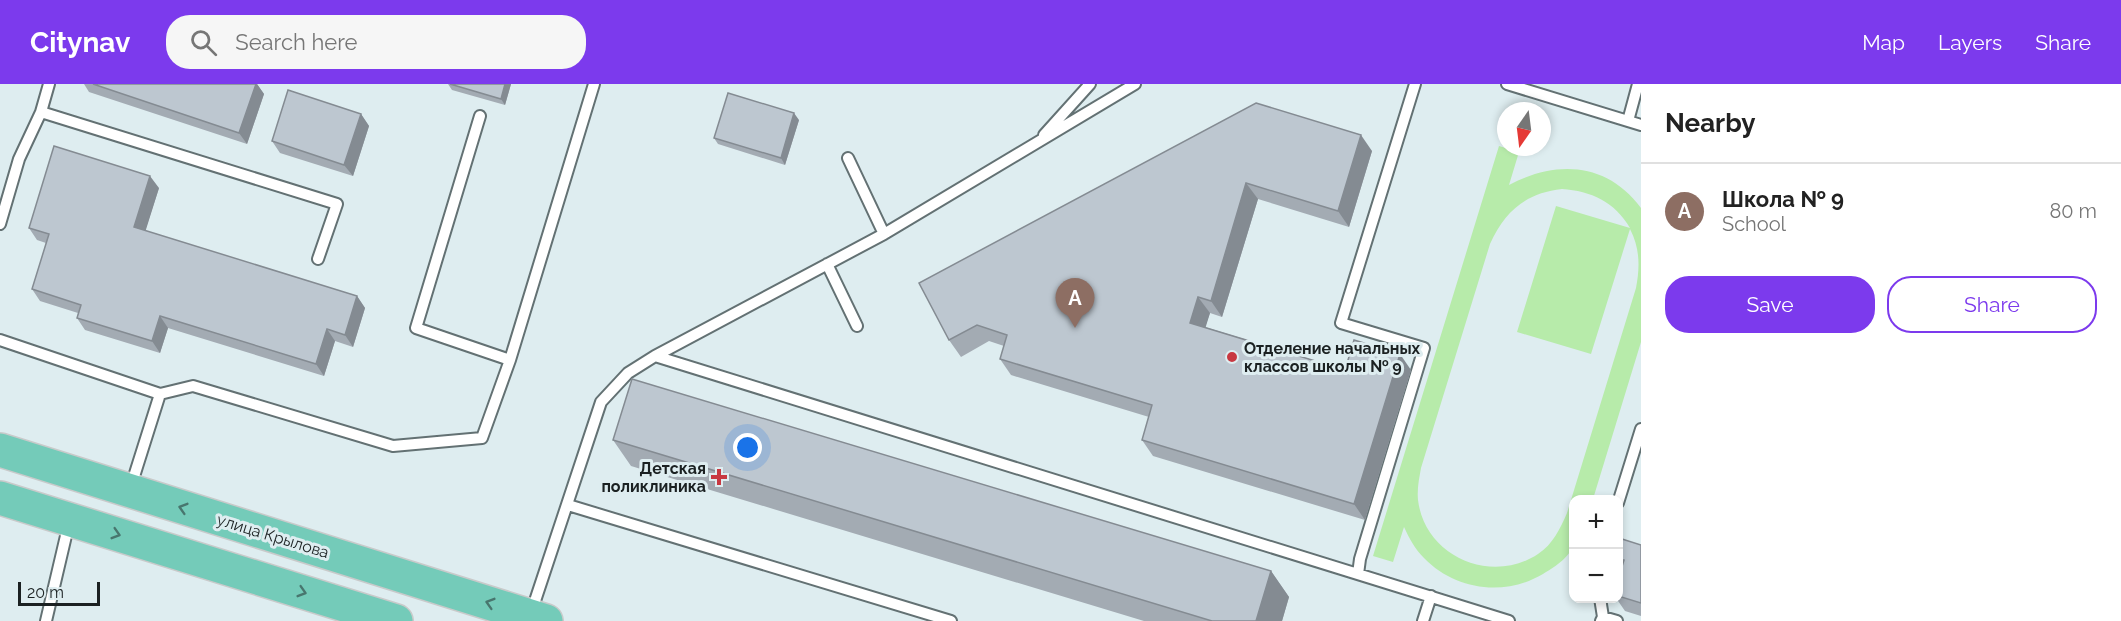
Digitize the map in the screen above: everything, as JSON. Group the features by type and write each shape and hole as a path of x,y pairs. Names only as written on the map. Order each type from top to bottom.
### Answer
{"main road":[{"name":"улица Крылова","path":"0,450 538,619"},
{"path":"70,520 82,476"},
{"path":"0,498 396,621"}],"lane":[{"path":"0,224 19,159 41,112 49,84"},
{"path":"0,340 160,394 193,386 393,446 482,438 510,360 594,84"},
{"path":"1036,144 1090,84"},
{"path":"538,619 568,505 601,402 628,373 655,356 884,234 1135,84"},
{"path":"1358,574 1360,559 1424,348 1341,323 1415,84"},
{"path":"1507,84 1641,124"},
{"path":"1628,121 1638,84"},
{"path":"41,112 337,204 318,259"},
{"path":"480,116 416,328 510,360"},
{"path":"848,158 884,234"},
{"path":"827,264 857,326"},
{"path":"655,356 1431,596 1480,617 1509,621"},
{"path":"130,491 160,394"},
{"path":"1620,495 1641,429"},
{"path":"568,505 951,621"},
{"path":"46,621 70,520"},
{"path":"1423,621 1431,596"},
{"path":"1600,603 1602,619 1617,621"}],"green space":[{"path":"1497,153 1497,156 1518,156 1509,185 1527,177 1562,169 1597,174 1613,181 1641,208 1641,342 1594,495 1573,495 1636,288 1638,258 1636,243 1630,229 1591,354 1517,332 1556,206 1630,228 1610,205 1583,192 1562,189 1527,199 1510,213 1490,244 1421,468 1418,488 1418,500 1423,520 1433,537 1463,560 1482,566 1501,567 1520,563 1538,554 1552,541 1569,506 1569,553 1543,574 1528,581 1512,586 1480,587 1450,577 1436,569 1418,551 1404,527 1393,562 1373,556"}],"building":[{"path":"93,84 256,84 239,133"},
{"path":"450,84 505,84 501,99"},
{"path":"288,90 361,114 344,165 272,141"},
{"path":"728,93 794,113 781,158 714,138"},
{"path":"1256,103 1361,135 1338,211 1246,183 1211,301 1198,297 1190,323 1345,370 1354,340 1400,354 1354,504 1142,440 1152,405 1000,359 1007,335 977,325 949,340 919,283"},
{"path":"54,146 150,176 134,227 357,296 345,335 327,329 316,364 160,316 152,341 77,318 81,305 32,289 49,234 29,228"},
{"path":"632,379 1271,571 1256,621 1212,621 613,440"},
{"path":"1623,539 1641,545 1641,603 1623,598"}],"place":[{"name":"Школа № 9","path":"1075,328"},
{"name":"Отделение начальных классов школы № 9","path":"1232,357"},
{"name":"Детская поликлиника","path":"719,477"}]}
